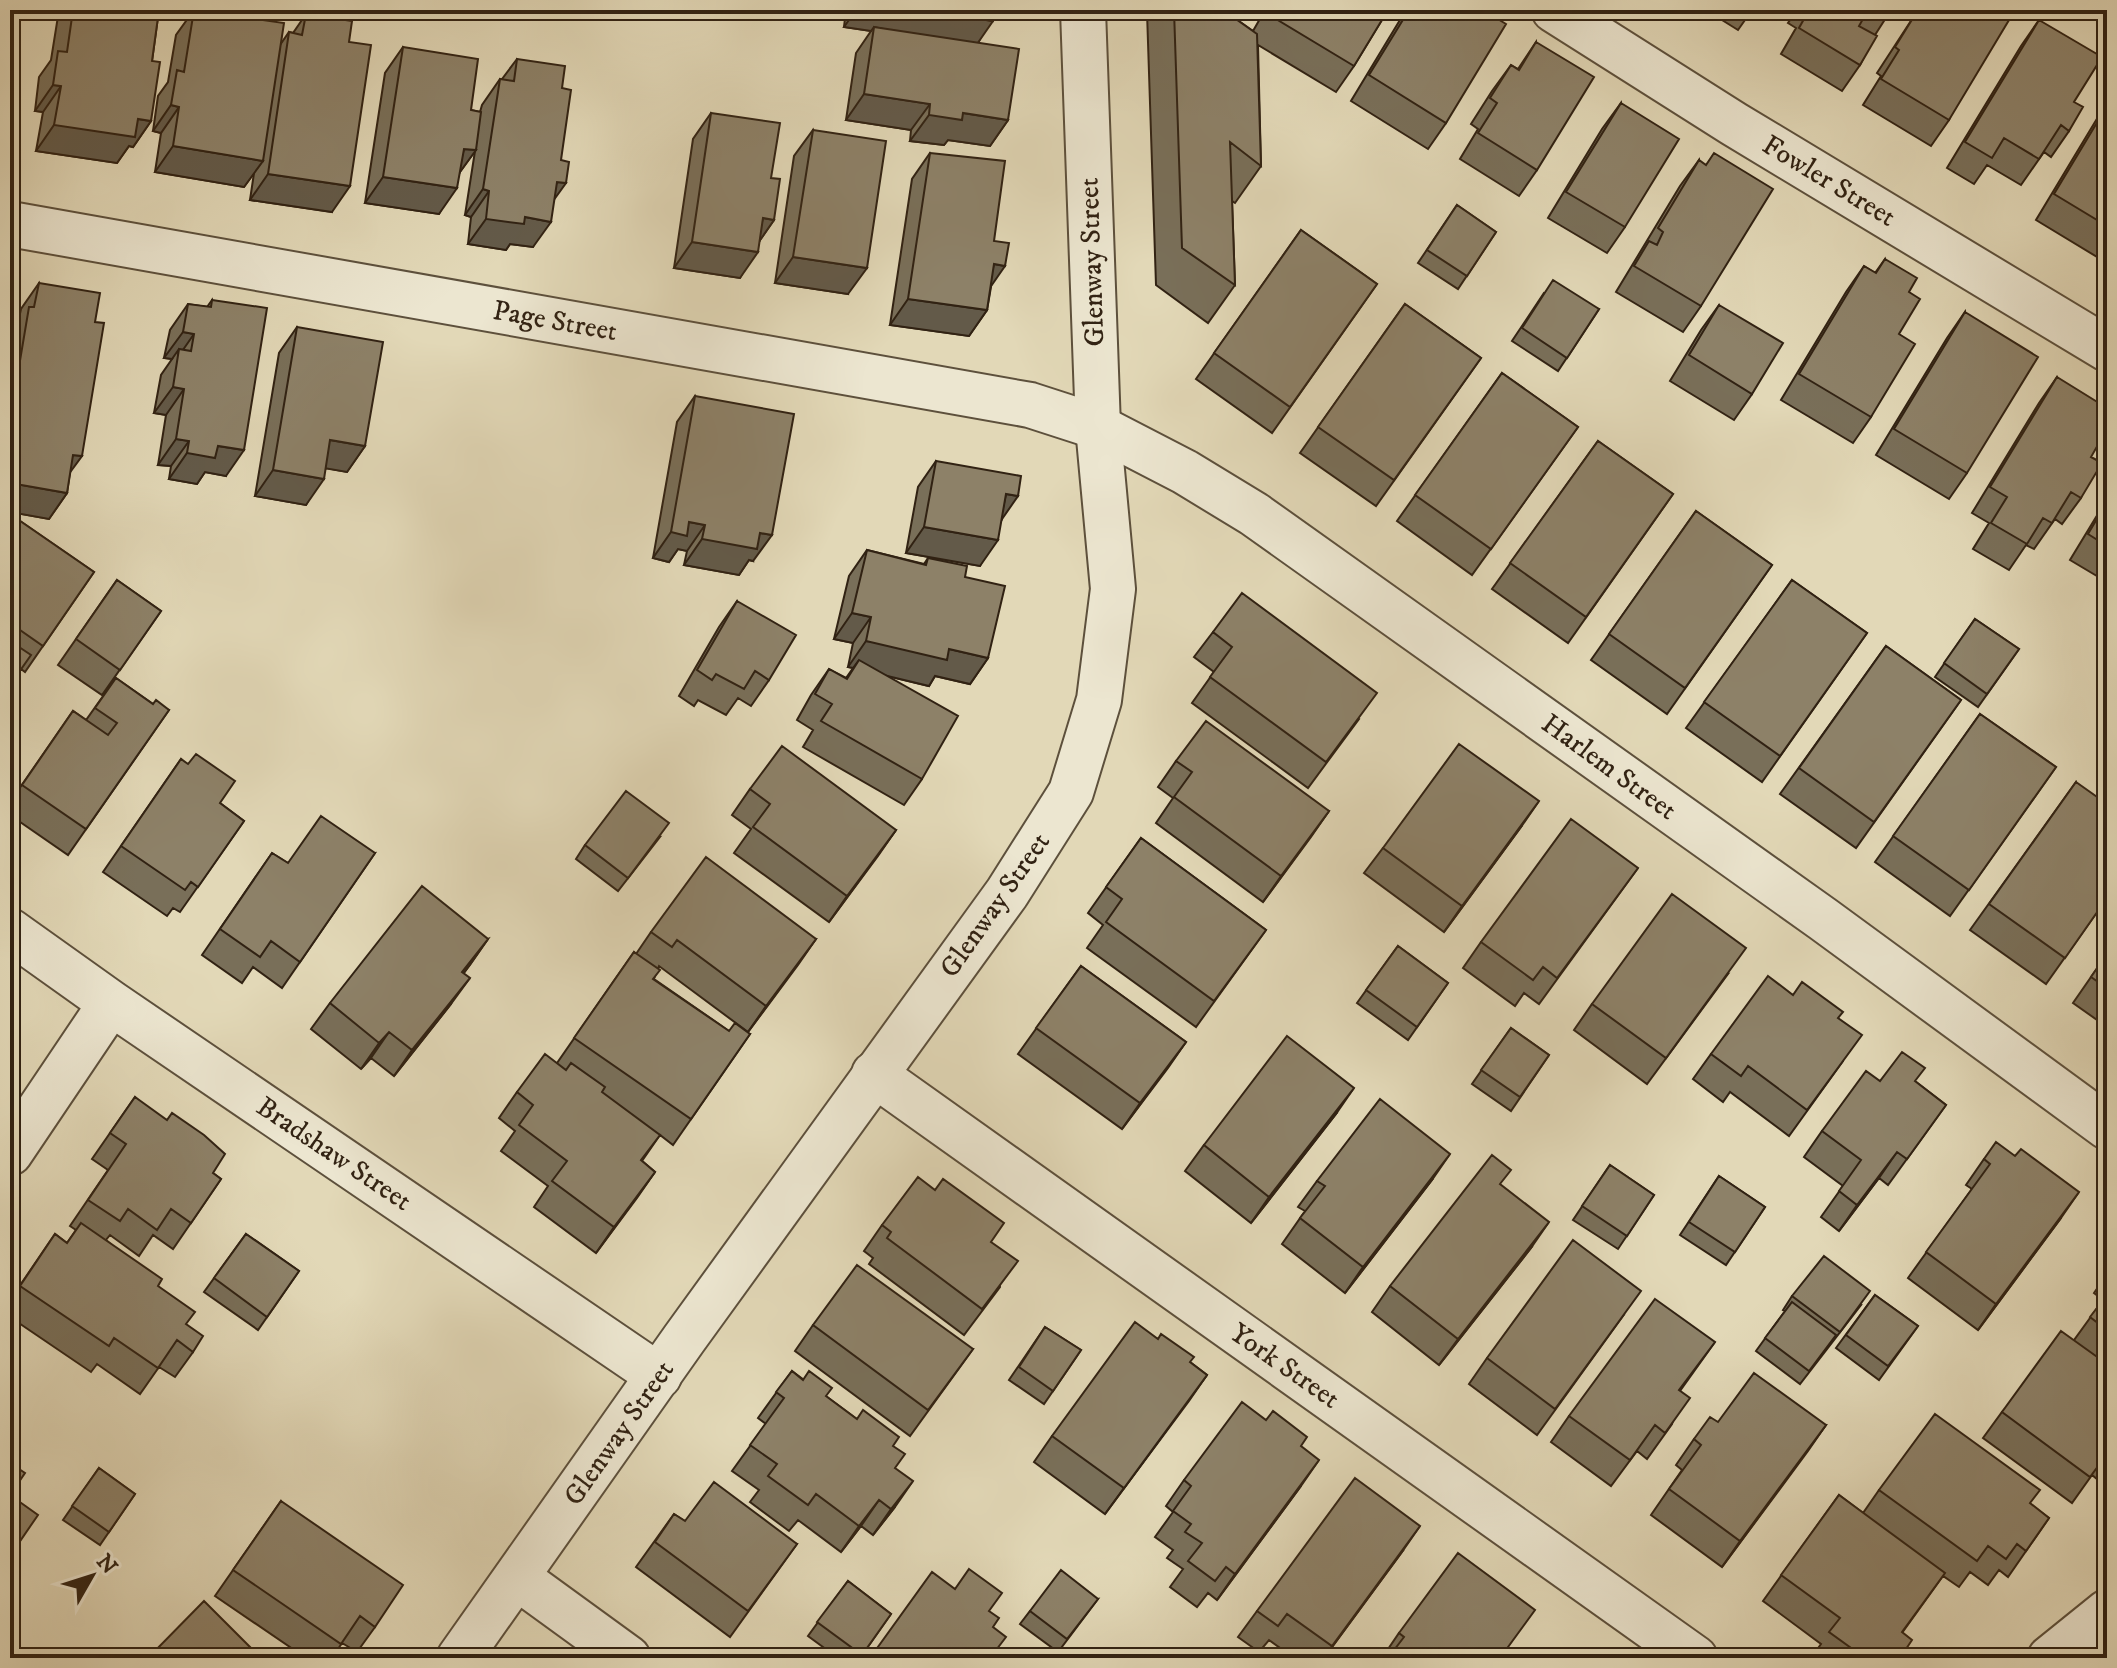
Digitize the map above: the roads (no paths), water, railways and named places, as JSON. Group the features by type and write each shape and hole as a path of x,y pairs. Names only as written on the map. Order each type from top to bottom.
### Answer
{"street":[{"name":"Glenway Street","path":"459,1658 874,1074 1007,893 1071,792 1099,700 1113,589 1098,427 1083,10"},
{"name":"Fowler Street","path":"1554,10 1734,124 2107,349"},
{"name":"Page Street","path":"10,224 1030,405 1098,427"},
{"name":"Harlem Street","path":"1098,427 1185,472 1254,514 1823,919 2107,1127"},
{"name":"Bradshaw Street","path":"10,931 659,1376"},
{"path":"10,1153 111,1003"},
{"name":"York Street","path":"874,1074 1695,1658"},
{"path":"518,1578 628,1658"},
{"path":"2050,1658 2107,1612"}]}
